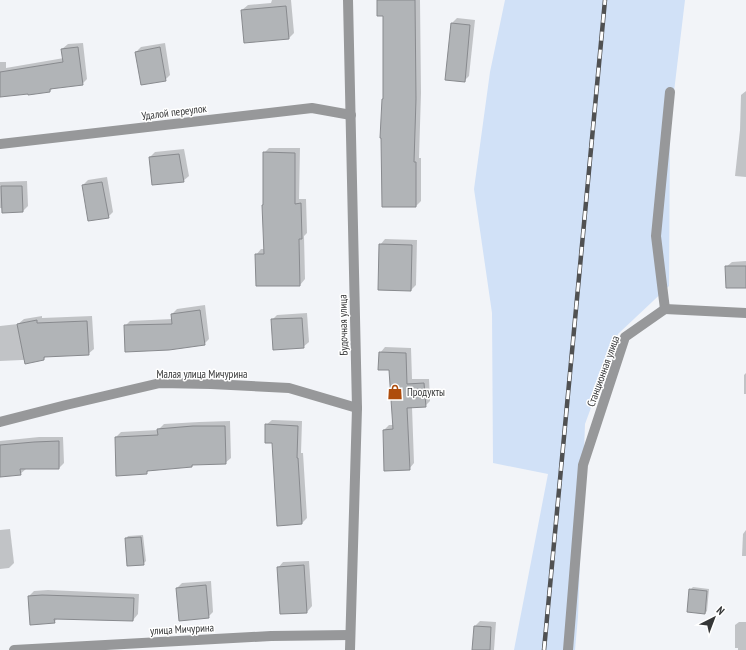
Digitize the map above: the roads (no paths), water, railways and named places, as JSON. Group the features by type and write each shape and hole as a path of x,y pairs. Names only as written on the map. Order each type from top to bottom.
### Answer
{"street":[{"name":"Будочная улица","path":"348,0 357,408 350,650"},
{"path":"670,92 656,236 665,309 746,313"},
{"name":"Удалой переулок","path":"0,144 312,108 351,115"},
{"name":"Станционная улица","path":"568,650 583,465 626,337 665,309"},
{"name":"Малая улица Мичурина","path":"0,422 66,405 160,384 211,384 289,388 357,408"},
{"name":"улица Мичурина","path":"14,650 271,636 350,635"}],"railway":[{"path":"544,650 605,0"}],"place":[{"name":"Продукты","path":"395,392"}]}
